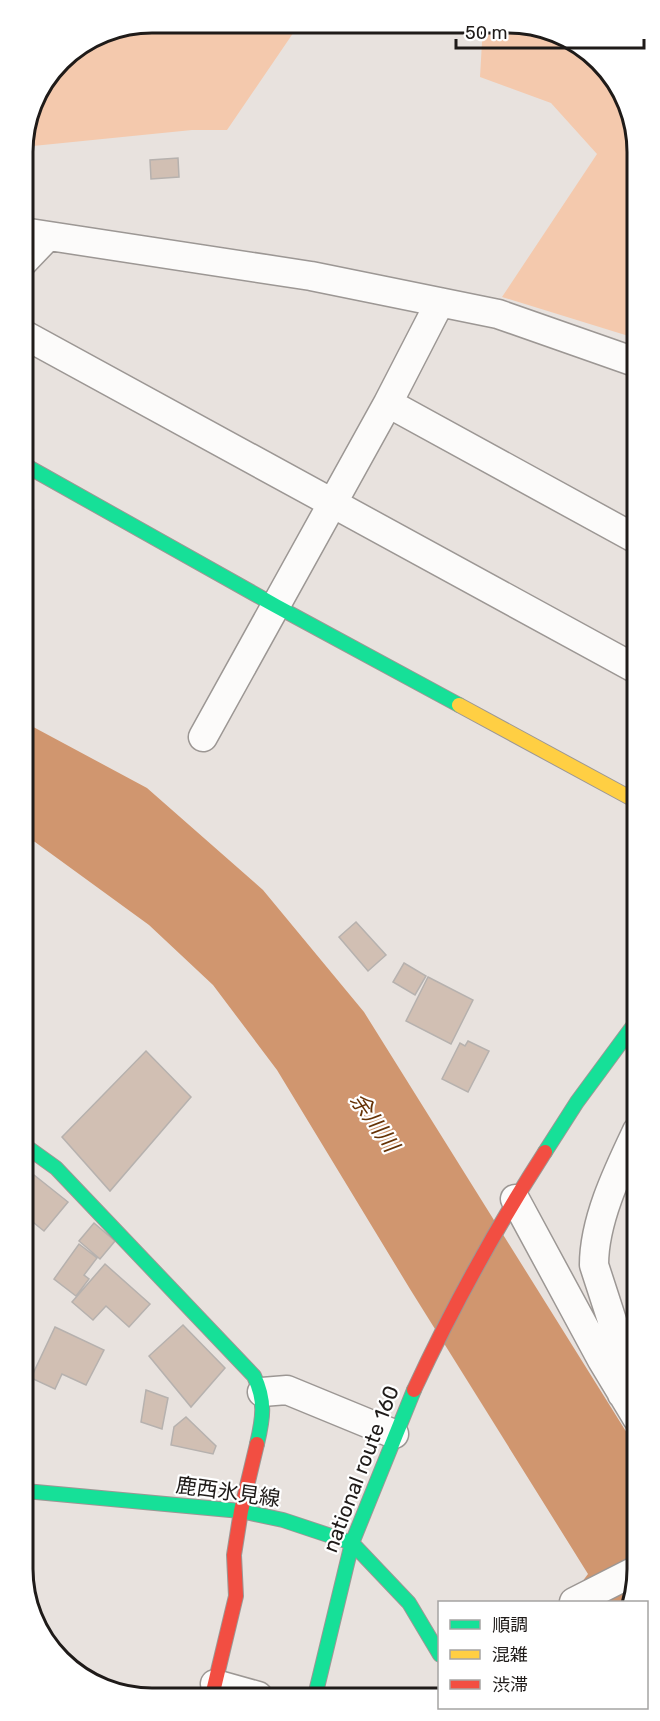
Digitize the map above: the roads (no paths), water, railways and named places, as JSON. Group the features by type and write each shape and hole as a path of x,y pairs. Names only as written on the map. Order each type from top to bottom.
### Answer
{"main road":[{"path":"33,470 276,606 627,796"},
{"path":"515,1199 577,1102 627,1034"},
{"path":"33,1151 56,1168 254,1376 262,1392 263,1419 241,1511 234,1555 236,1596 213,1688"},
{"name":"national route 160","path":"317,1688 352,1543 394,1434 441,1331 515,1199"},
{"name":"鹿西氷見線","path":"33,1492 241,1511 283,1520 352,1543 409,1603 438,1652"}],"street":[{"path":"35,235 311,276 498,314 627,359"},
{"path":"203,737 388,403 440,302"},
{"path":"33,339 627,664"},
{"path":"388,403 627,534"},
{"path":"627,1152 614,1180 594,1248 594,1265 627,1367"},
{"path":"515,1199 627,1402"},
{"path":"622,1394 627,1388"},
{"path":"262,1392 287,1390 394,1434"},
{"path":"579,1600 627,1575"}],"water":[{"name":"余川川","path":"33,727 147,788 263,890 364,1012 627,1433 627,1577 623,1601 594,1601 582,1582 588,1574 410,1289 277,1070 213,985 149,925 33,841"}]}
